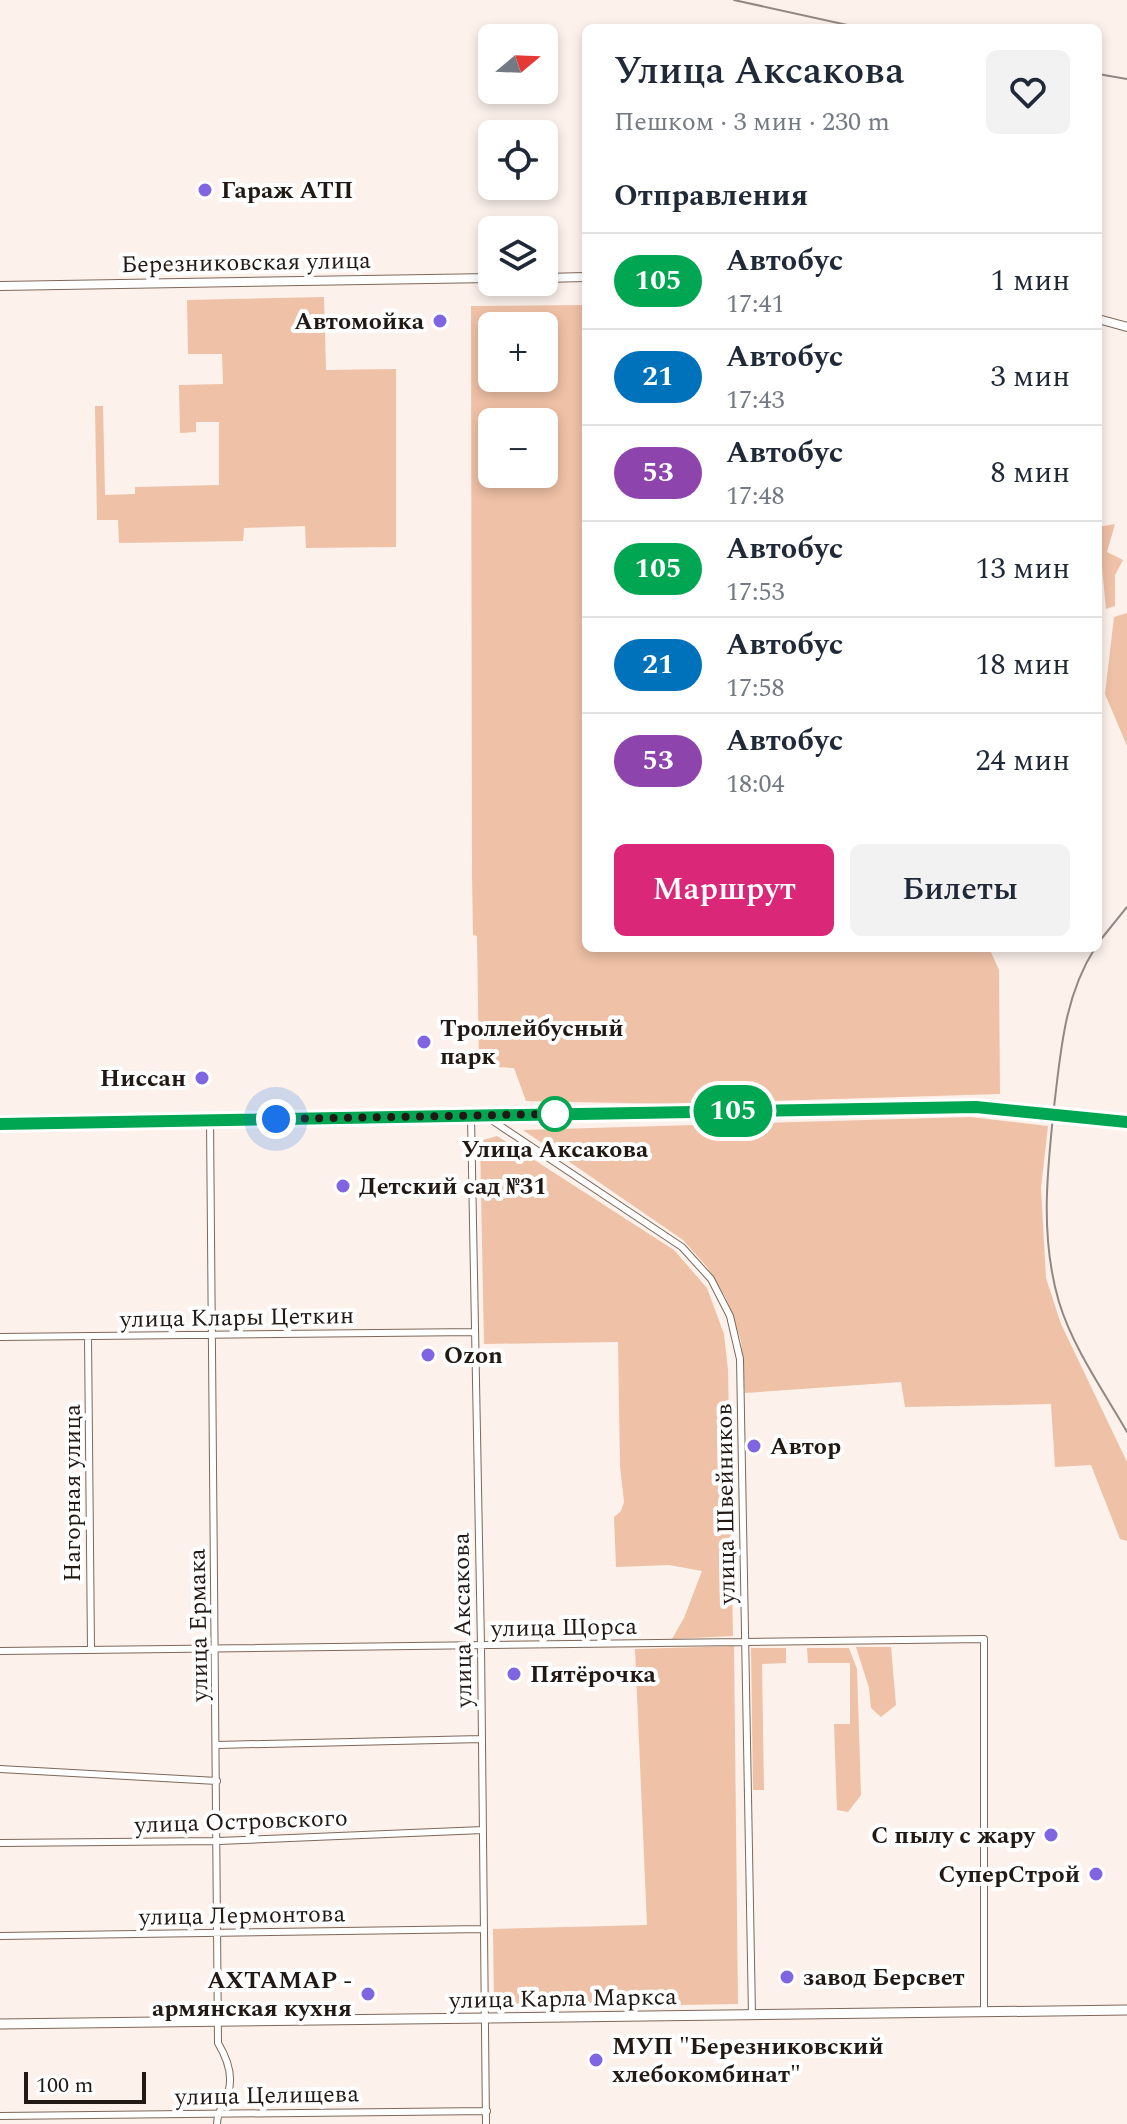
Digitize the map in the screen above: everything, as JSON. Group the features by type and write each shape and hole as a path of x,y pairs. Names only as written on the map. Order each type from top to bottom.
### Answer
{"main road":[{"path":"0,1124 976,1107 1127,1122"},
{"name":"улица Карла Маркса","path":"0,2024 1127,2010"}],"street":[{"path":"558,278 582,277"},
{"name":"Березниковская улица","path":"0,286 478,278"},
{"path":"1102,320 1127,327"},
{"name":"улица Аксакова","path":"471,1116 486,2124"},
{"name":"улица Швейников","path":"484,1116 682,1247 711,1279 730,1316 740,1359 752,2015"},
{"name":"улица Ермака","path":"210,1120 218,2043 229,2061 229,2092 217,2114 217,2124"},
{"name":"улица Клары Цеткин","path":"0,1337 475,1332"},
{"name":"Нагорная улица","path":"88,1336 91,1650"},
{"name":"улица Щорса","path":"0,1651 984,1639 984,2012"},
{"path":"217,1745 481,1739"},
{"path":"0,1769 217,1781"},
{"name":"улица Островского","path":"0,1843 218,1841 483,1830"},
{"name":"улица Лермонтова","path":"0,1936 484,1929"},
{"name":"улица Целищева","path":"0,2116 487,2111"}],"shaded area":[{"path":"324,297 326,370 396,369 396,547 306,548 305,526 244,528 243,541 119,543 118,520 97,520 95,406 103,406 105,495 135,494 135,487 219,485 219,422 196,422 196,432 180,433 179,385 223,384 222,354 188,354 187,300"},
{"path":"582,305 582,952 991,952 999,970 1000,1094 674,1104 526,1101 514,1068 479,1066 477,936 473,935 471,306"},
{"path":"1115,524 1107,552 1123,560 1115,575 1115,606 1106,609 1102,568 1102,526"},
{"path":"1127,613 1127,746 1105,694 1114,617"},
{"path":"970,1117 1048,1126 1041,1188 1046,1278 1061,1324 1127,1462 1127,1541 1120,1539 1091,1465 1055,1467 1051,1404 905,1407 901,1382 745,1393 741,1341 726,1298 707,1267 683,1240 523,1130"},
{"path":"497,1136 674,1250 707,1288 724,1334 728,1370 733,1636 672,1639 684,1618 702,1571 669,1565 616,1567 614,1517 621,1511 624,1502 620,1466 618,1342 484,1344 480,1141"},
{"path":"734,1646 738,2004 494,2008 493,1929 647,1925 635,1649"},
{"path":"856,1647 891,1647 896,1705 881,1717 871,1708 869,1688"},
{"path":"751,1648 786,1648 786,1663 762,1664 764,1790 753,1790"},
{"path":"807,1648 849,1648 857,1669 861,1795 848,1812 837,1810 834,1724 850,1724 850,1663 808,1663"}],"railway":[{"path":"734,0 843,24"},
{"path":"1102,75 1127,79"},
{"path":"1102,938 1127,907"},
{"path":"1093,952 1076,986 1062,1045 1049,1156 1047,1229 1053,1278 1065,1319 1089,1368 1127,1432"}],"bus line":[{"name":"105","path":"0,1124 976,1107 1127,1122"}],"place":[{"name":"Гараж АТП","path":"205,190"},
{"name":"Автомойка","path":"440,321"},
{"name":"Троллейбусный парк","path":"424,1042"},
{"name":"Ниссан","path":"202,1078"},
{"name":"Улица Аксакова","path":"555,1114"},
{"name":"Детский сад №31","path":"343,1186"},
{"name":"Ozon","path":"428,1355"},
{"name":"Автор","path":"754,1446"},
{"name":"Пятёрочка","path":"514,1674"},
{"name":"С пылу с жару","path":"1051,1835"},
{"name":"СуперСтрой","path":"1096,1874"},
{"name":"завод Берсвет","path":"787,1977"},
{"name":"АХТАМАР - армянская кухня","path":"368,1994"},
{"name":"МУП \"Березниковский хлебокомбинат\"","path":"596,2060"}],"route":[{"path":"276,1119 555,1114"}]}
